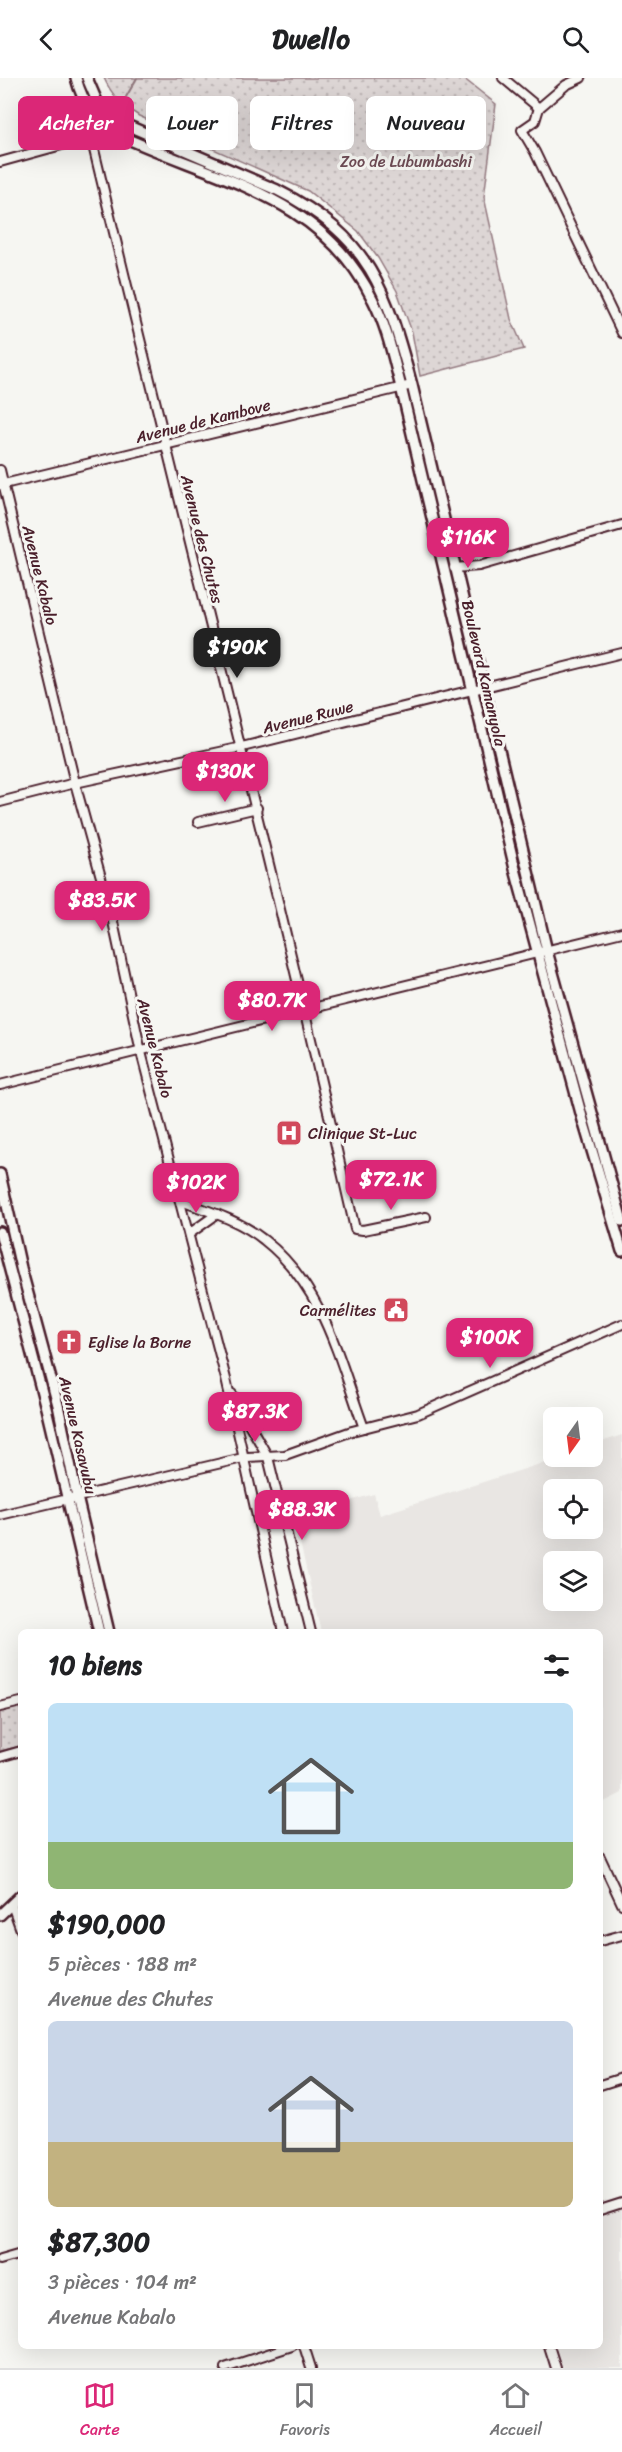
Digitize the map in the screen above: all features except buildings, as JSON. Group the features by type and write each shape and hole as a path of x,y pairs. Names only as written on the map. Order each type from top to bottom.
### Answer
{"main road":[{"name":"Boulevard Kamanyola","path":"76,78 82,96"},
{"name":"Boulevard Kamanyola","path":"87,78 94,96"},
{"name":"Boulevard Kamanyola","path":"134,130 298,201 351,243 378,283 391,312 412,385 542,952"},
{"name":"Boulevard Kamanyola","path":"134,142 274,201 308,221 331,239 351,263 374,301 384,325 401,387 472,689 622,1251"},
{"name":"Boulevard Kamanyola","path":"583,1103 622,1221"},
{"name":"Avenue Kasavubu","path":"0,1174 21,1268 58,1405 72,1498 98,1629"},
{"name":"Avenue Kasavubu","path":"0,1232 108,1629"},
{"path":"0,1915 18,1898"}],"street":[{"path":"503,78 539,108"},
{"path":"581,78 566,85 539,108 535,121 522,132 535,152 622,333"},
{"path":"0,162 44,150"},
{"name":"Avenue des Chutes","path":"94,150 164,444 257,808 355,1229 363,1230 426,1217"},
{"name":"Avenue de Kambove","path":"2,485 412,385"},
{"name":"Avenue Kabalo","path":"0,470 75,783 112,917 141,1052 228,1388 282,1629"},
{"path":"454,568 479,566 622,525"},
{"name":"Avenue Ruwe","path":"0,802 75,783 242,747 622,653"},
{"path":"198,822 257,808"},
{"path":"0,1085 622,932"},
{"path":"181,1201 217,1214 264,1239 311,1291 323,1312 364,1428"},
{"path":"189,1234 217,1214"},
{"path":"0,1515 243,1458 285,1455 364,1428 437,1407 622,1324"},
{"path":"228,1388 268,1457 310,1629"},
{"path":"0,1707 18,1703"},
{"path":"0,1757 18,1752"},
{"path":"603,1863 622,1904"},
{"path":"12,1905 18,1922"},
{"path":"603,1940 622,1935"},
{"path":"603,2084 622,2078"},
{"path":"603,2209 622,2203"},
{"path":"0,2260 18,2255"},
{"path":"225,2368 283,2349"},
{"path":"305,2349 311,2368"},
{"path":"550,2349 556,2368"}],"shaded area":[{"path":"622,1435 622,1793 603,1802 603,1629 320,1629 294,1517 374,1494 380,1515 543,1463 543,1467 603,1467 603,1442"},
{"path":"622,2208 622,2368 563,2368 557,2349 603,2349 603,2214"}],"green space":[{"name":"Zoo de Lubumbashi","path":"104,78 463,78 486,96 366,96 366,150 486,150 486,96 496,104 484,197 511,319 524,349 420,376 412,332 397,291 378,258 358,231 308,191 216,150 238,150 238,96 146,96 146,119 134,113 134,96 115,96"},
{"path":"18,1707 18,1747 0,1751 0,1711"}],"waterway":[{"path":"127,96 137,78"}],"place":[{"name":"Clinique St-Luc","path":"289,1133"},
{"name":"Carmélites","path":"396,1310"},
{"name":"Eglise la Borne","path":"69,1342"}]}
